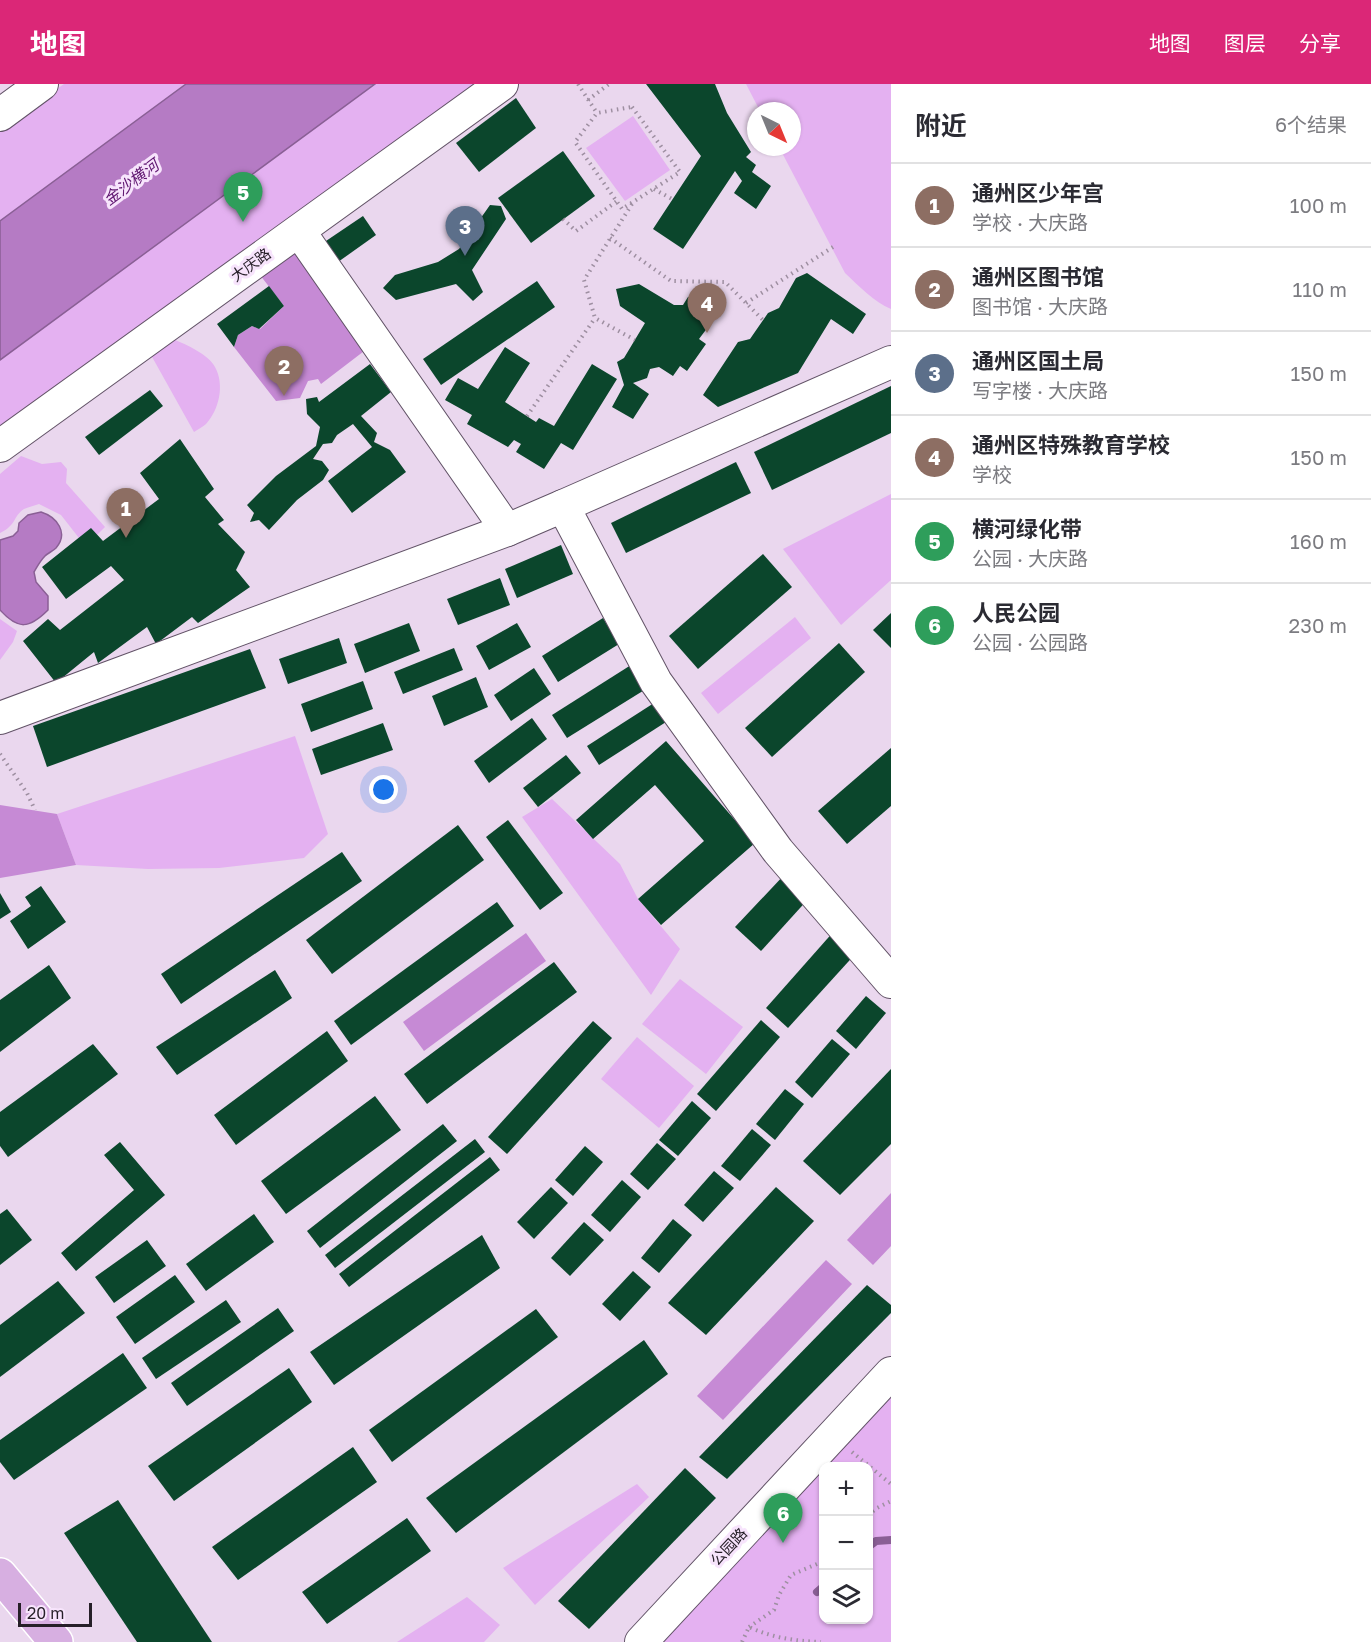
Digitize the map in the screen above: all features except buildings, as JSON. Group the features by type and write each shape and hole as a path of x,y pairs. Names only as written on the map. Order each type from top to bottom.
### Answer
{"main road":[{"path":"0,1575 56,1642"}],"street":[{"path":"0,115 42,84"},
{"name":"大庆路","path":"0,446 502,84"},
{"path":"299,231 507,530"},
{"path":"0,718 507,530 891,362"},
{"path":"563,506 656,682 778,852 891,982"},
{"name":"公园路","path":"641,1642 891,1373"}],"path":[{"path":"578,84 597,113"},
{"path":"588,100 609,84"},
{"path":"632,107 680,172 622,209 575,142 597,113 632,107"},
{"path":"654,189 672,199"},
{"path":"563,219 576,231 617,201"},
{"path":"634,201 584,279 595,318 635,339"},
{"path":"610,238 671,281 725,282 763,320"},
{"path":"746,303 833,247"},
{"path":"527,416 595,318"},
{"path":"0,754 27,793 35,810"},
{"path":"832,1435 891,1484"},
{"path":"873,1511 891,1502"},
{"path":"742,1642 749,1627 774,1610 779,1595 791,1575 819,1563"},
{"path":"749,1627 764,1634 792,1641 821,1642"}],"shaded area":[{"path":"64,84 186,84 0,221 0,130"},
{"path":"375,84 482,84 0,446 0,360"},
{"path":"746,84 891,84 891,309 873,298 845,273 784,156 801,156 801,102 755,102"},
{"path":"633,116 670,170 625,201 586,148"},
{"path":"302,245 372,345 321,384 318,379 308,381 300,398 276,401 234,347 238,335 252,326 260,329 284,306 260,275"},
{"path":"173,339 197,350 212,362 220,382 217,405 211,418 194,432 151,355"},
{"path":"21,456 42,464 61,462 67,469 66,483 105,527 97,535 79,538 61,515 39,504 24,509 9,527 0,533 0,474"},
{"path":"891,494 891,580 841,625 783,549"},
{"path":"795,617 811,638 718,714 701,693"},
{"path":"0,619 17,631 13,642 0,660"},
{"path":"295,736 328,834 304,858 219,868 148,869 76,865 57,814"},
{"path":"552,799 620,864 638,899 680,949 651,995 522,817"},
{"path":"0,805 57,814 76,865 0,878"},
{"path":"526,933 546,961 424,1051 403,1022"},
{"path":"680,979 743,1027 706,1074 642,1024"},
{"path":"637,1037 694,1086 659,1128 601,1079"},
{"path":"891,1193 891,1246 873,1265 847,1240"},
{"path":"826,1260 852,1284 723,1420 697,1396"},
{"path":"891,1384 891,1642 649,1642"},
{"path":"637,1484 649,1497 535,1605 503,1568"},
{"path":"467,1597 500,1625 484,1642 397,1642"}],"water":[{"name":"金沙横河","path":"186,84 375,84 0,360 0,221"},
{"path":"41,512 52,518 61,531 60,542 43,558 34,572 36,582 48,596 48,610 29,624 18,624 6,617 0,610 0,540 13,536 18,531 19,523 28,515"}],"waterway":[{"path":"873,1543 891,1540"}],"place":[{"name":"横河绿化带","path":"243,222"},
{"name":"通州区国土局","path":"465,256"},
{"name":"通州区特殊教育学校","path":"707,333"},
{"name":"通州区图书馆","path":"284,396"},
{"name":"通州区少年宫","path":"126,538"},
{"name":"人民公园","path":"783,1543"}]}
